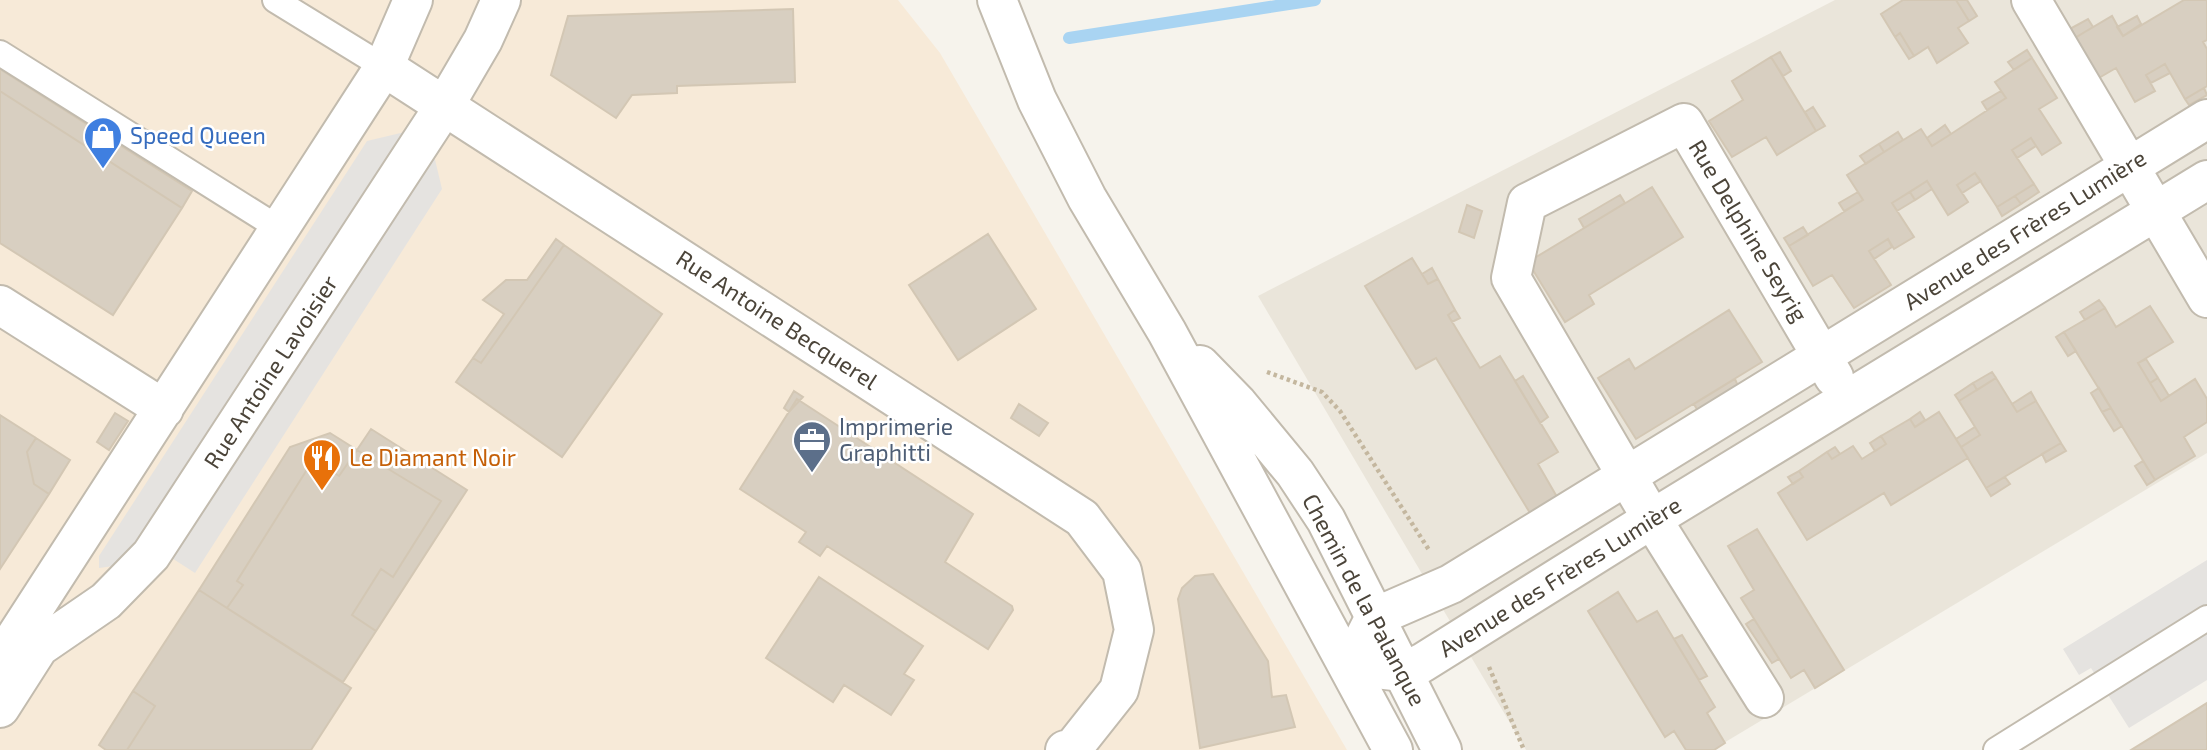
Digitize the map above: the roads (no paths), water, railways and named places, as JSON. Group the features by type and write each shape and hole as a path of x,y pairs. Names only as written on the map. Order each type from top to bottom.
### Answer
{"street":[{"path":"0,661 384,67 413,0"},
{"name":"Rue Antoine Lavoisier","path":"0,708 39,647 106,601 152,555 444,105 483,40 501,0"},
{"path":"2031,0 2207,298"},
{"name":"Chemin de la Palanque","path":"997,2 1037,100 1087,198 1167,331 1393,750"},
{"name":"Rue Antoine Becquerel","path":"384,67 1082,518 1122,571 1134,630 1119,690 1073,748 1065,750"},
{"name":"Avenue des Frères Lumière","path":"1375,617 1451,584 2207,119"},
{"name":"Rue Delphine Seyrig","path":"1763,698 1626,476 1511,278 1527,203 1684,123 1847,400"},
{"name":"Avenue des Frères Lumière","path":"1403,672 2207,180"},
{"path":"0,305 164,409"},
{"name":"Chemin de la Palanque","path":"1167,331 1238,404 1295,473 1326,520 1442,750"},
{"path":"1375,617 1350,666 1403,672"}],"lane":[{"path":"275,0 384,67"},
{"path":"0,53 280,229"},
{"path":"1996,750 2207,618"}],"waterway":[{"path":"1069,38 1315,0"}],"place":[{"name":"Speed Queen","path":"103,170"},
{"name":"Imprimerie Graphitti","path":"812,474"},
{"name":"Le Diamant Noir","path":"322,492"}]}
